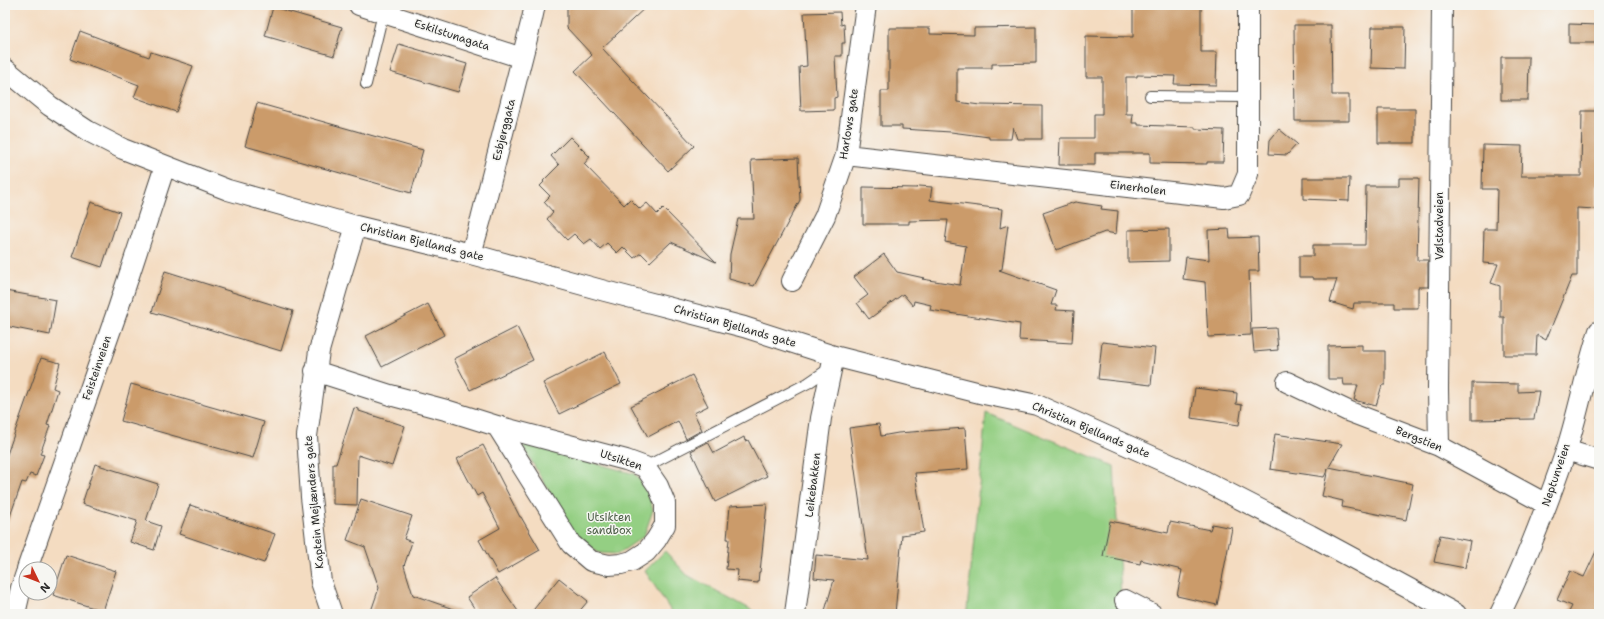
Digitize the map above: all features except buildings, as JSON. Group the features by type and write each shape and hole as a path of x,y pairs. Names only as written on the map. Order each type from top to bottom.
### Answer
{"street":[{"name":"Eskilstunagata","path":"359,5 522,58"},
{"name":"Esbjerggata","path":"470,254 481,218 535,5"},
{"name":"Harlows gate","path":"792,281 825,216 846,155 866,5"},
{"name":"Einerholen","path":"846,155 1224,198 1239,195 1248,174 1248,5"},
{"name":"Vølstadveien","path":"1439,446 1438,381 1442,5"},
{"name":"Christian Bjellands gate","path":"5,69 38,97 88,131 123,149 228,190 356,226 470,254 744,327 832,362 1036,405 1187,472 1310,534 1456,614"},
{"name":"Feisteinveien","path":"30,561 118,309 165,166"},
{"name":"Kaptein Mejlænders gate","path":"332,614 321,582 311,497 307,436 319,351 356,226"},
{"name":"Neptunveien","path":"1500,614 1511,592 1566,450 1599,331"},
{"name":"Leikebakken","path":"795,614 821,418 832,362"},
{"name":"Utsikten","path":"315,371 390,395 497,426 626,460 645,467 658,486 665,503 664,525 656,540 646,552 632,561 621,564 591,561 571,544 497,426"},
{"name":"Bergstien","path":"1287,382 1350,412 1439,446 1546,504"},
{"path":"1566,450 1599,460"},
{"path":"1125,600 1152,614"},
{"path":"15,614 18,601"}],"lane":[{"path":"366,84 383,13"},
{"path":"1150,96 1247,97"},
{"path":"645,467 808,383 832,362"}],"green space":[{"path":"986,413 1114,466 1122,614 965,614 967,610"},
{"name":"Utsikten sandbox","path":"521,443 635,474 647,490 653,510 644,536 618,554 599,553 576,538"},
{"path":"665,551 687,575 752,610 754,614 673,614 645,571"}]}
